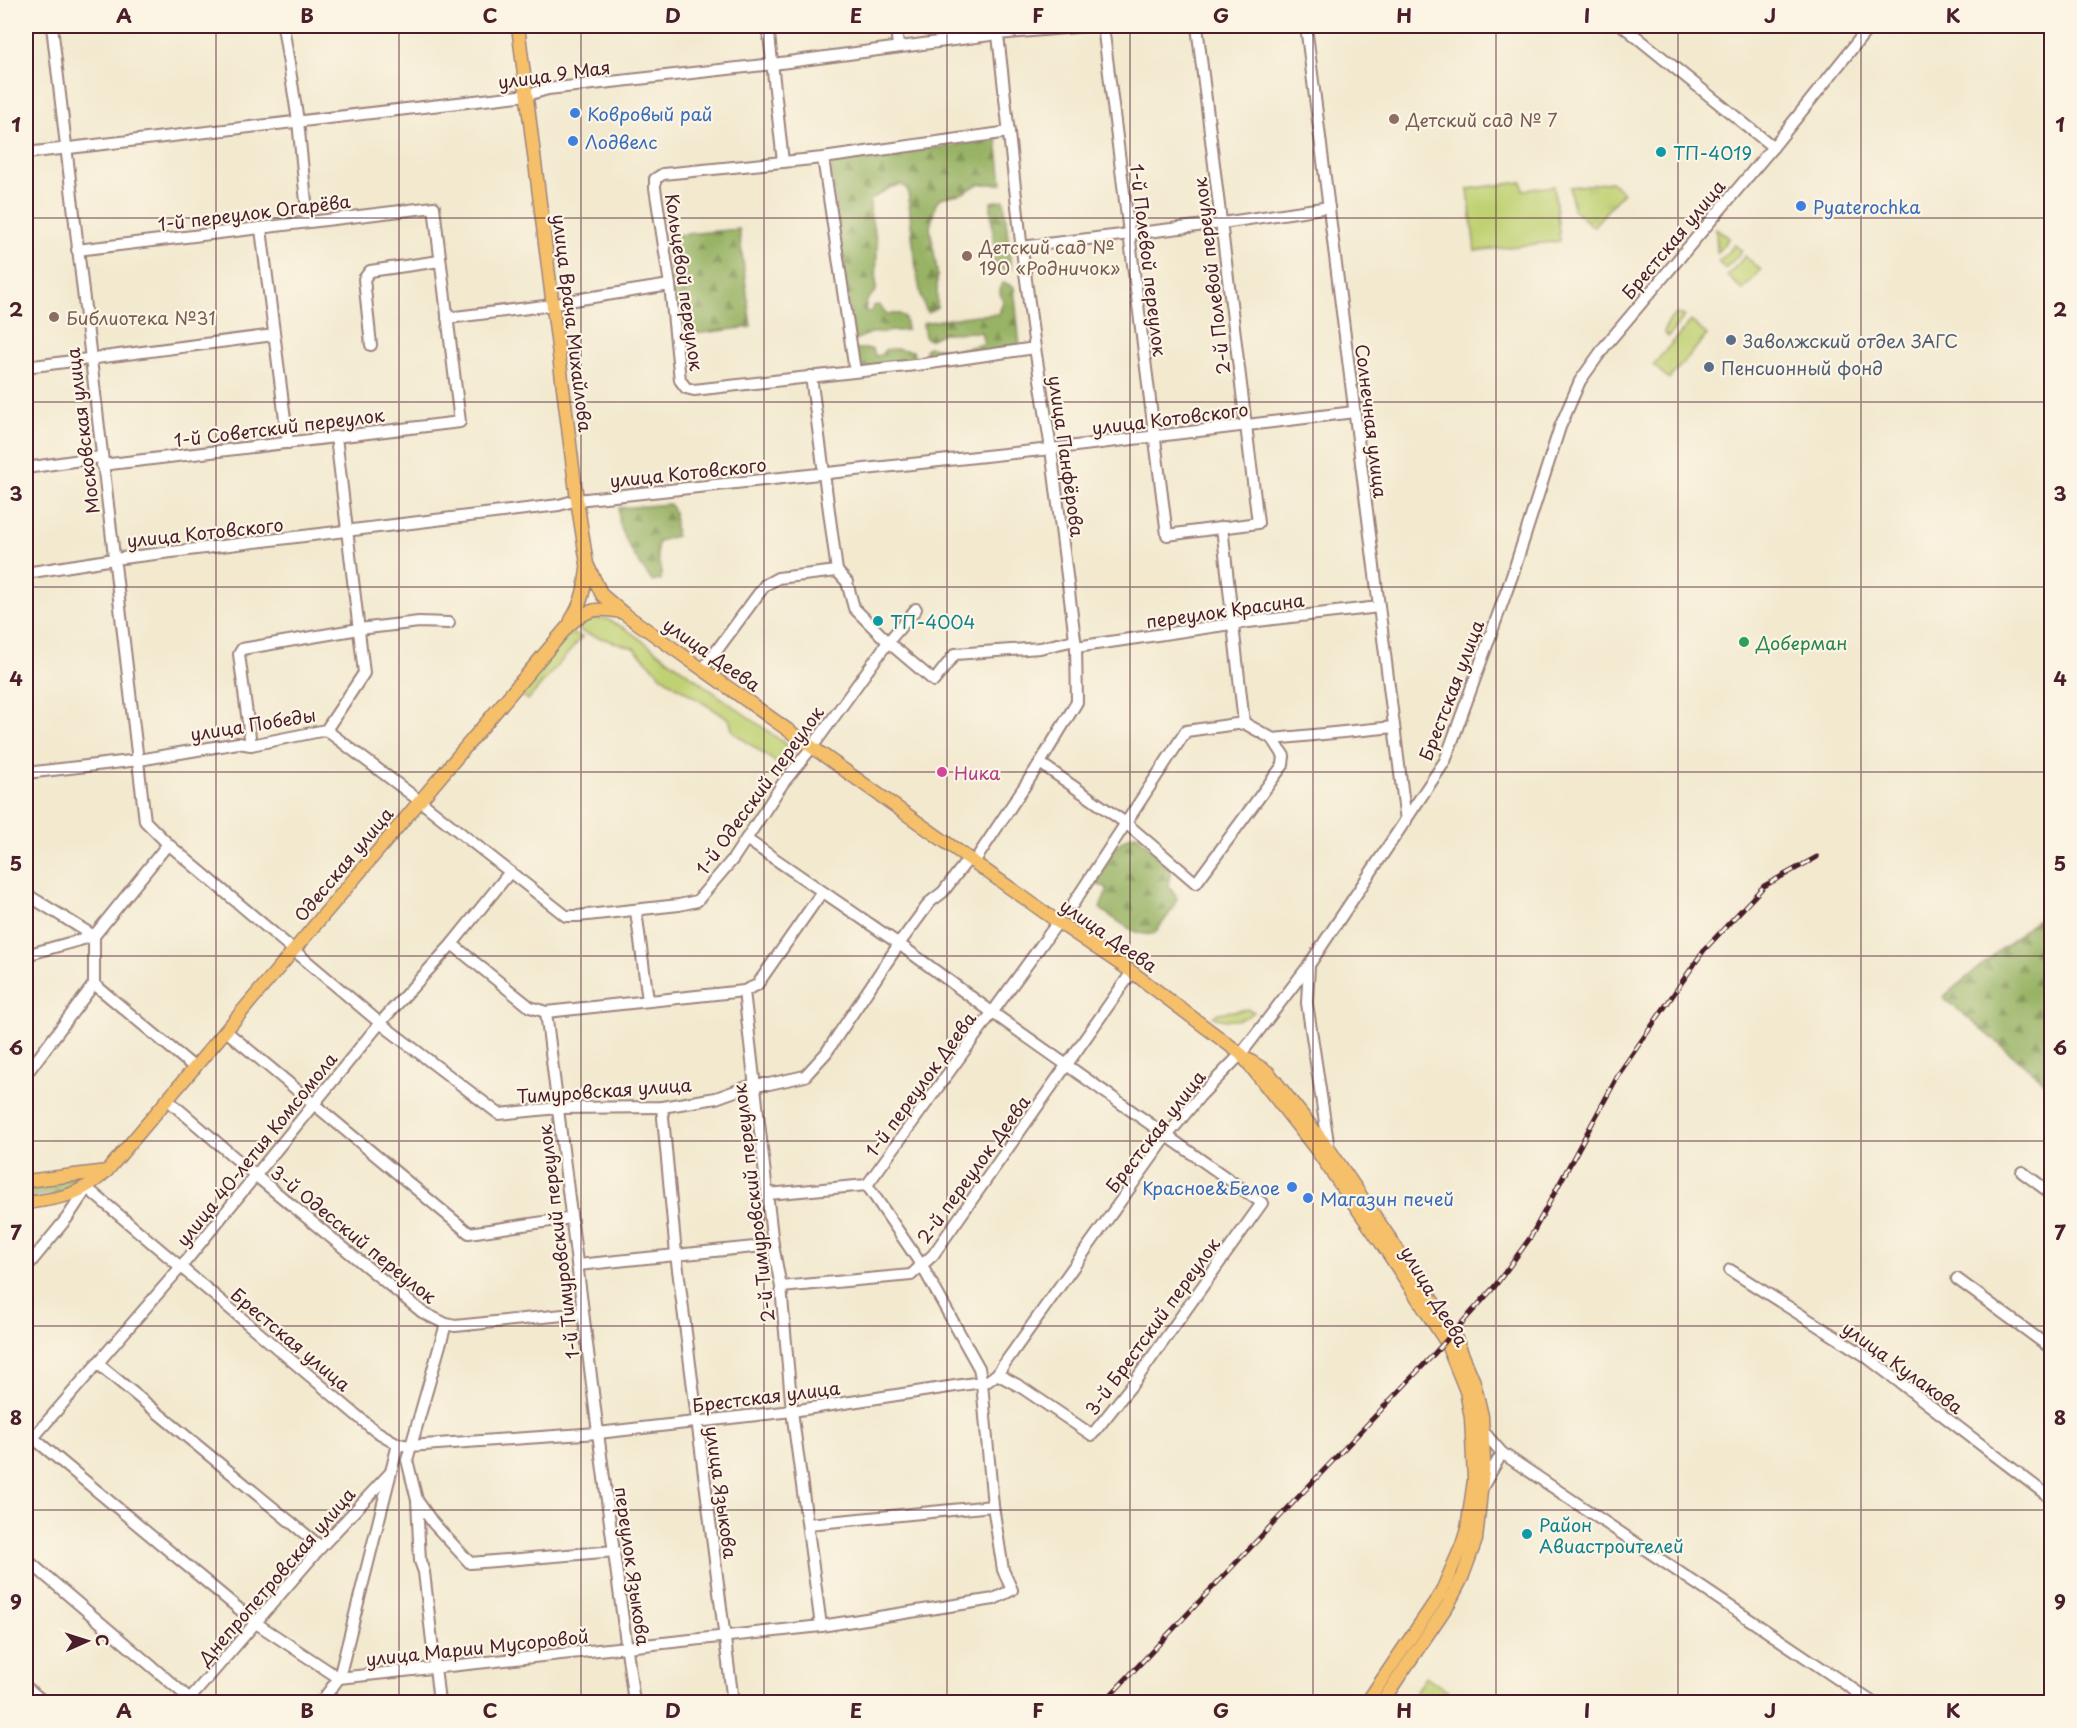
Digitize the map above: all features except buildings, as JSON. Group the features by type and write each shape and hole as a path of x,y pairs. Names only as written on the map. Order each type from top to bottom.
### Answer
{"main road":[{"name":"улица Врача Михайлова","path":"518,26 587,564 602,595 622,612"},
{"path":"568,626 579,608 585,588 587,564"},
{"name":"Одесская улица","path":"87,1188 107,1171 168,1100 568,626 581,615 592,610 606,609 622,612"},
{"name":"улица Деева","path":"622,612 1058,922 1132,972 1241,1054 1321,1155 1446,1342 1466,1391 1471,1418 1474,1480 1467,1529 1462,1545 1441,1593 1367,1702"},
{"path":"1241,1054 1268,1072 1329,1149 1434,1303 1456,1339 1474,1382 1482,1416 1484,1462 1476,1540 1462,1578 1434,1626 1382,1702"},
{"path":"26,1181 107,1171"},
{"path":"26,1203 57,1199 87,1188"}],"street":[{"name":"Московская улица","path":"52,26 145,821 168,844"},
{"path":"283,26 297,121 308,222"},
{"path":"768,26 783,162"},
{"path":"896,26 898,47"},
{"name":"улица 9 Мая","path":"26,153 526,95 548,89 898,47 998,30 1088,26"},
{"name":"1-й Полевой переулок","path":"1103,26 1167,535 1222,527"},
{"name":"2-й Полевой переулок","path":"1197,26 1258,523 1222,527"},
{"name":"Солнечная улица","path":"1306,26 1406,821"},
{"path":"1623,26 1773,147"},
{"name":"Брестская улица","path":"87,1188 374,1430 404,1445 598,1433 792,1411 982,1383 997,1374 1167,1136 1200,1096 1241,1054 1309,965 1444,761 1512,576 1560,427 1580,381 1605,346 1773,147 1870,26"},
{"name":"улица Панфёрова","path":"972,860 1040,763 1077,702 1076,644 1051,449 1021,247 998,30"},
{"name":"Кольцевой переулок","path":"1009,132 823,158 663,174 655,179 681,380 686,388 694,390 1035,348"},
{"path":"823,158 855,371"},
{"name":"1-й переулок Огарёва","path":"77,249 434,207 440,261"},
{"path":"1021,247 1222,223 1329,207"},
{"path":"261,229 288,443"},
{"path":"371,345 364,279 370,271 440,261 447,318 553,305 670,285"},
{"name":"1-й Советский переулок","path":"26,468 288,443 460,422 447,318"},
{"path":"26,367 274,335"},
{"path":"703,669 765,585 778,578 837,571 811,376"},
{"name":"улица Котовского","path":"26,573 114,559 560,505 577,500 1051,449 1354,412"},
{"name":"улица Победы","path":"26,773 139,760 238,743 251,745 326,730 364,673 336,437"},
{"path":"1222,527 1231,624 1244,723"},
{"name":"переулок Красина","path":"837,571 847,582 854,608 888,642 934,681 955,654 1040,648 1379,607"},
{"name":"1-й Одесский переулок","path":"326,730 566,916 636,911 697,901 733,859 783,783 813,746 888,642 916,609"},
{"path":"251,745 239,654 242,649 359,629 419,622 449,622"},
{"path":"1040,763 1126,824 1196,883 1283,765 1284,756 1273,739 1244,723 1186,731 1126,824 1073,904"},
{"path":"1273,739 1394,728"},
{"path":"746,839 899,944 1167,1136"},
{"path":"26,955 94,936 168,844 294,950"},
{"name":"Тимуровская улица","path":"294,950 380,1023 499,1114 558,1108 662,1107 716,1098 755,1084 769,1084 805,1076 826,1053 930,902 943,892 972,860"},
{"name":"улица 40-летия Комсомола","path":"28,1439 98,1363 180,1268 380,1023 452,944 510,872"},
{"path":"452,944 530,1007 546,1012 744,991 757,985 822,892"},
{"path":"26,894 94,936"},
{"path":"636,911 648,1000"},
{"name":"1-й переулок Деева","path":"768,1194 867,1185 1058,922"},
{"path":"26,1070 30,1069 94,984 94,936"},
{"path":"1309,965 1307,1003 1329,1149"},
{"name":"2-й переулок Деева","path":"781,1287 911,1275 922,1266 933,1255 1132,972"},
{"path":"94,984 195,1068"},
{"name":"2-й Тимуровский переулок","path":"744,991 773,1245 781,1287 792,1411 821,1626"},
{"name":"1-й Тимуровский переулок","path":"546,1012 598,1433"},
{"path":"226,1031 469,1233 571,1218"},
{"name":"3-й Одесский переулок","path":"168,1100 256,1176 422,1312 455,1326 583,1313"},
{"name":"улица Языкова","path":"662,1107 676,1254 696,1422 733,1702"},
{"name":"3-й Брестский переулок","path":"997,1374 1021,1387 1092,1435 1135,1381 1262,1203 1167,1136"},
{"path":"2022,1172 2052,1194"},
{"path":"808,1524 993,1506 979,1368 922,1266 867,1185"},
{"path":"26,1268 67,1218 87,1188"},
{"path":"578,1265 773,1245"},
{"name":"улица Кулакова","path":"1730,1270 1864,1356 2052,1499"},
{"path":"1957,1279 2052,1349"},
{"path":"334,1702 391,1472 404,1445 446,1324"},
{"path":"98,1363 321,1547"},
{"path":"1483,1431 1502,1453 1872,1702"},
{"name":"переулок Языкова","path":"598,1433 634,1702"},
{"path":"28,1439 256,1623 339,1678"},
{"path":"404,1445 417,1500 420,1561 424,1572 434,1668 440,1702"},
{"path":"1482,1486 1502,1453"},
{"name":"Днепропетровская улица","path":"189,1701 321,1547 391,1472"},
{"path":"417,1500 433,1523 470,1563 615,1551"},
{"name":"улица Марии Мусоровой","path":"339,1678 725,1638 821,1626 994,1599 1012,1590 1003,1570 993,1506"},
{"path":"26,1559 189,1701"},
{"path":"321,1702 339,1678"},
{"path":"26,1687 44,1702"}],"green space":[{"path":"997,139 1002,184 978,184 963,193 940,198 936,203 930,227 937,271 937,307 928,313 920,292 917,275 908,190 903,185 891,187 870,200 870,212 877,243 876,291 867,300 865,311 871,312 873,306 879,305 887,314 900,314 905,318 907,330 871,333 854,340 830,163"},
{"path":"1522,182 1523,190 1554,186 1560,241 1475,251 1468,189"},
{"path":"1611,182 1623,192 1593,227 1573,209 1570,187"},
{"path":"1004,200 1011,268 1006,271 994,264 991,210 991,202"},
{"path":"1716,228 1729,238 1717,253"},
{"path":"739,229 751,327 677,336 666,236"},
{"path":"1735,245 1742,251 1725,269 1718,262"},
{"path":"1745,256 1761,270 1743,290 1727,276"},
{"path":"1005,283 1014,287 1020,347 927,360 925,350 928,347 957,350 984,344 981,332 943,333 929,340 925,337 923,323 999,314 1003,301 1000,293 1001,284"},
{"path":"1677,314 1685,316 1668,337 1664,332 1666,326"},
{"path":"1691,321 1707,335 1669,379 1653,365"},
{"path":"855,349 872,349 876,356 881,355 885,350 913,351 915,362 858,371"},
{"path":"670,504 674,512 676,536 659,541 657,557 661,580 653,582 624,536 619,508"},
{"path":"587,619 607,619 626,629 787,745 798,759 788,771 733,732 729,719 665,679 634,648 584,633 575,627"},
{"path":"570,633 582,637 528,700 523,696 523,686"},
{"path":"1137,835 1171,869 1168,885 1177,898 1173,909 1155,933 1149,934 1142,934 1128,928 1100,908 1107,891 1106,887 1098,885 1096,881 1107,859 1117,846 1123,840"},
{"path":"2051,908 2051,1087 1943,997"},
{"path":"1248,1009 1254,1012 1239,1019 1224,1020 1213,1017 1218,1013"},
{"path":"89,1175 64,1193 26,1198 26,1183"},
{"path":"1426,1676 1462,1702 1409,1702"}],"railway":[{"path":"1104,1702 1434,1354 1495,1286 1530,1238 1620,1072 1704,950 1764,886 1817,857"}],"place":[{"name":"Ковровый рай","path":"575,113"},
{"name":"Детский сад № 7","path":"1394,119"},
{"name":"Лодвелс","path":"573,141"},
{"name":"ТП-4019","path":"1661,152"},
{"name":"Pyaterochka","path":"1801,206"},
{"name":"Детский сад № 190 «Родничок»","path":"967,256"},
{"name":"Библиотека №31","path":"54,317"},
{"name":"Заволжский отдел ЗАГС","path":"1731,340"},
{"name":"Пенсионный фонд","path":"1709,367"},
{"name":"ТП-4004","path":"878,621"},
{"name":"Доберман","path":"1744,642"},
{"name":"Ника","path":"942,772"},
{"name":"Красное&Белое","path":"1292,1187"},
{"name":"Магазин печей","path":"1308,1198"},
{"name":"Район Авиастроителей","path":"1527,1534"}]}
